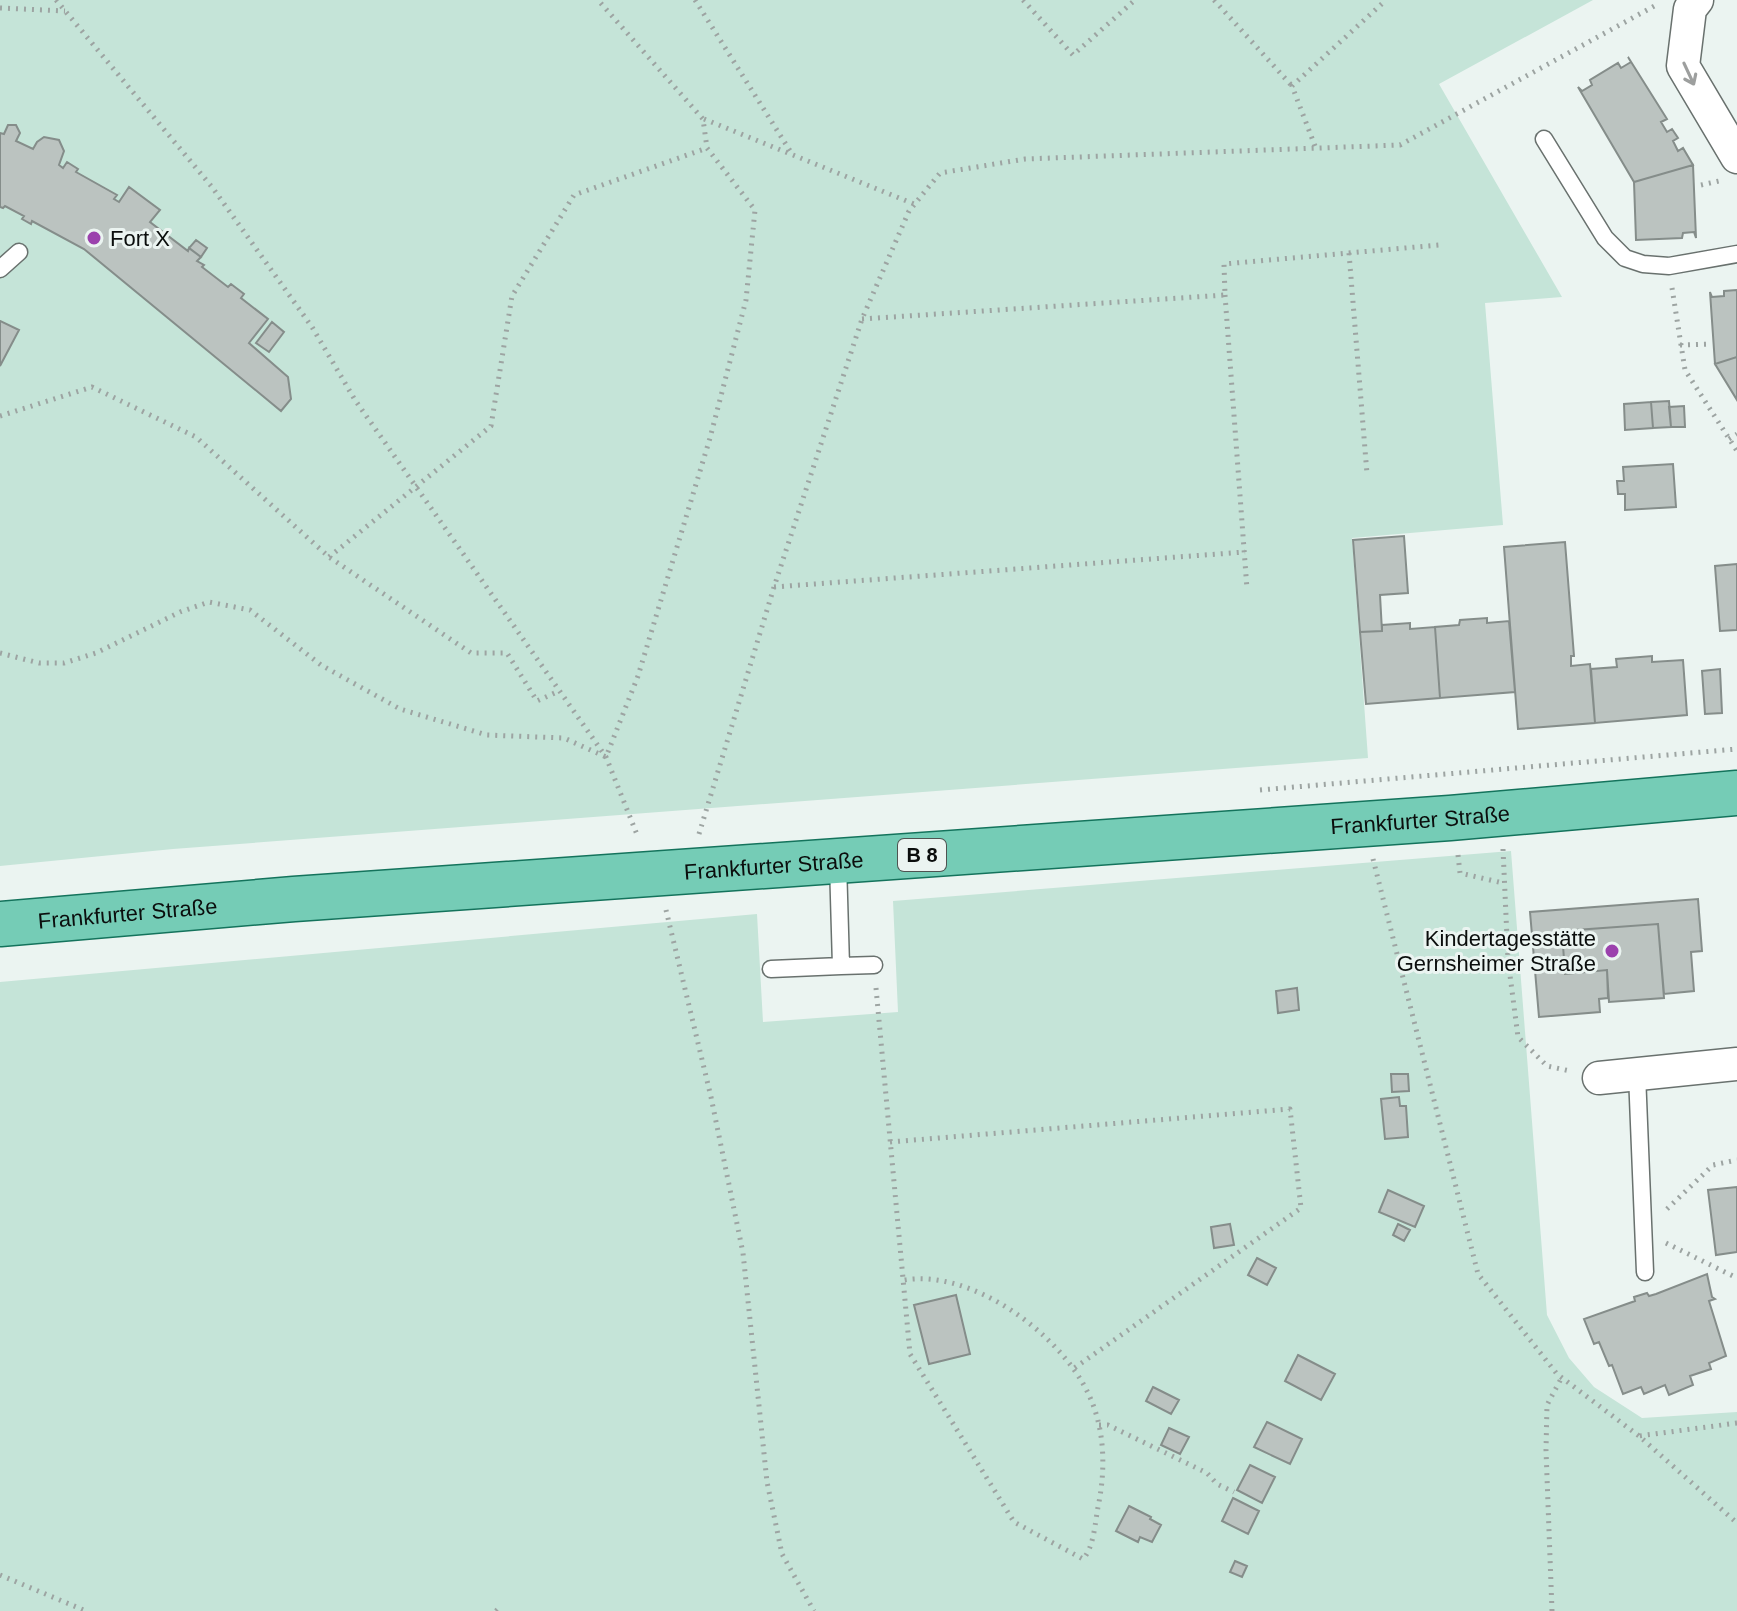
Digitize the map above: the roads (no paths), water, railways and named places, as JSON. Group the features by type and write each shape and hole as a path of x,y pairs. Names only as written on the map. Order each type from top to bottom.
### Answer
{"main road":[{"name":"Frankfurter Straße","path":"0,924 310,898 1434,819 1737,793"}],"street":[{"path":"1693,4 1683,66 1737,157"},
{"path":"1599,1078 1737,1064"}],"lane":[{"path":"1544,139 1605,238 1625,258 1643,264 1669,266 1737,254"},
{"path":"0,269 19,252"},
{"path":"838,861 841,966"},
{"path":"771,969 874,965"},
{"path":"1637,1074 1645,1272"}],"place":[{"name":"Fort X","path":"94,238"},
{"name":"Kindertagesstätte Gernsheimer Straße","path":"1612,951"}]}
